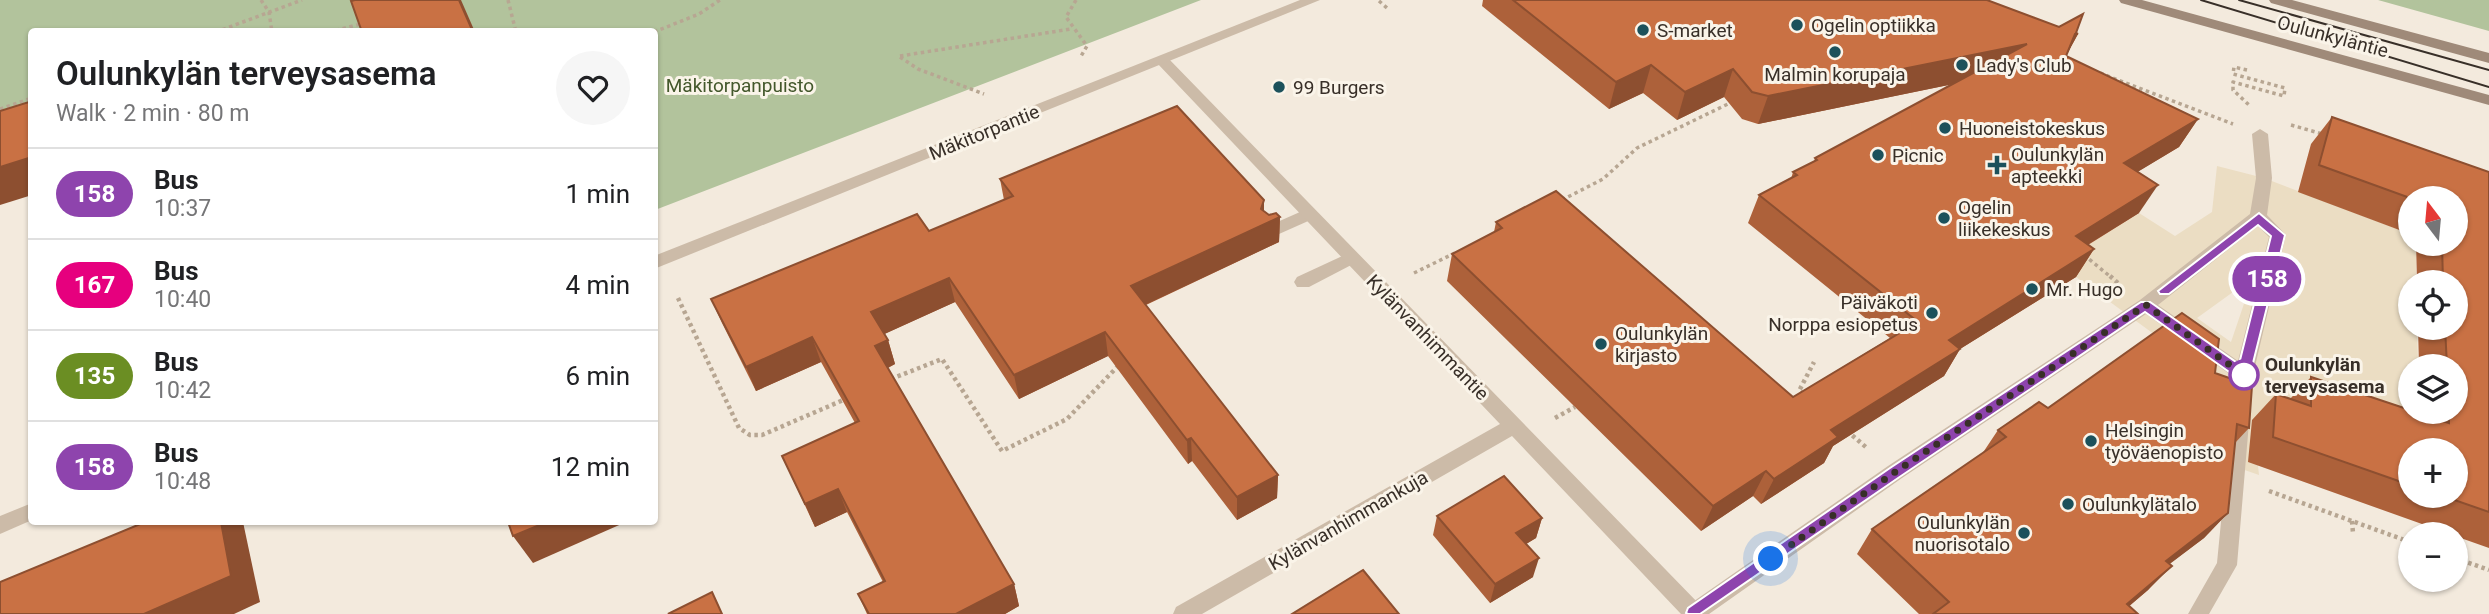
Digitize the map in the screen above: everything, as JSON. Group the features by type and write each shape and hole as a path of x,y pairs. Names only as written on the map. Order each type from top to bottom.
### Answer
{"main road":[{"name":"Oulunkyläntie","path":"2126,0 2489,100"},
{"name":"Oulunkyläntie","path":"2276,0 2489,58"}],"street":[{"name":"Mäkitorpantie","path":"658,261 1313,0"},
{"name":"Kylänvanhimmantie","path":"1162,60 1695,614"},
{"path":"1695,614 1895,472 2146,305 2259,218 2264,177 2260,134"},
{"path":"1270,232 1309,214"},
{"path":"2198,614 2227,565 2244,375 2278,235 2259,218"},
{"path":"1303,282 1352,258"},
{"path":"2146,305 2244,375"},
{"name":"Kylänvanhimmankuja","path":"1183,614 1513,426"},
{"path":"0,525 28,513"}],"path":[{"path":"261,0 269,12 271,28"},
{"path":"227,28 302,0"},
{"path":"508,0 515,28"},
{"path":"658,30 699,15 720,0"},
{"path":"1076,0 1066,17 1072,29 1087,46 1080,58"},
{"path":"1379,1 1387,8"},
{"path":"353,28 376,20"},
{"path":"985,94 918,69 900,56 1072,29"},
{"path":"2242,69 2234,66 2234,74 2285,88 2284,96 2233,82 2233,90 2263,117 2330,136"},
{"path":"2094,71 2260,134 2263,117"},
{"path":"1555,203 1604,179 1637,148 1743,97"},
{"path":"0,109 28,99"},
{"path":"2077,248 2146,305"},
{"path":"1410,275 1459,251"},
{"path":"678,298 739,428 750,435 762,435 856,394"},
{"path":"879,384 942,359 1002,451 1067,419 1120,365 1114,355"},
{"path":"1810,400 1799,391 1814,362"},
{"path":"1552,420 1575,407"},
{"path":"1842,427 1895,472"},
{"path":"2235,479 2398,538"},
{"path":"2351,521 2353,533"},
{"path":"2468,563 2489,570"}],"green space":[{"name":"Mäkitorpanpuisto","path":"0,0 1201,0 658,209 658,28 28,28 28,120 0,130"},
{"path":"2378,0 2489,0 2489,31"}],"shaded area":[{"path":"2217,166 2264,178 2398,229 2398,256 2416,256 2416,270 2398,270 2398,340 2417,340 2418,354 2398,354 2398,424 2420,424 2421,438 2398,438 2398,441 2287,403 2258,466 2259,475 2213,459 2162,340 2076,277 2075,235 2089,244 2139,213 2175,236 2212,212","holes":["2240,287 2248,292 2231,342 2197,318"]}],"building":[{"path":"459,0 471,28 361,28 351,1"},
{"name":"Ogelin liikekeskus","path":"1513,0 1987,0 2059,27 2083,14 2076,33 2078,34 2075,34 2066,56 2198,119 2124,163 2158,185 2076,236 2094,249 1949,340 1960,349 1831,430 1838,437 1774,479 1766,471 1713,506 1452,254 1502,228 1496,222 1556,191 1793,397 1918,322 1759,195 1797,175 1793,172 1817,160 1815,158 2027,44 1768,96 1752,92 1733,69 1685,92 1651,65 1616,82"},
{"path":"28,102 28,158 0,167 0,111"},
{"path":"1177,106 1264,200 1261,209 1269,215 1276,213 1280,217 1131,286 1278,475 1237,497 1191,438 1187,440 1105,332 1014,375 949,278 871,312 888,340 875,346 1014,584 956,614 869,614 858,594 885,581 838,489 805,504 782,456 859,421 812,337 746,367 711,299 917,214 929,231 1013,196 1000,179"},
{"path":"2332,117 2489,172 2489,512 2468,505 2468,438 2398,438 2398,481 2273,437 2276,394 2311,406 2311,377 2398,406 2398,424 2468,424 2468,354 2446,354 2446,340 2468,340 2468,270 2443,270 2442,256 2468,256 2468,186 2398,186 2398,194 2319,165"},
{"name":"Oulunkylätalo","path":"2182,313 2219,339 2215,373 2252,386 2249,428 2237,424 2228,513 2166,561 2172,566 2127,604 2138,614 1933,614 1949,602 1872,529 2006,437 1998,430 2039,402 2048,408"},
{"path":"1504,476 1542,518 1516,533 1539,558 1495,584 1437,516"},
{"path":"138,525 222,525 231,576 144,614 0,614 0,582"},
{"path":"509,525 540,525 513,536"},
{"path":"1363,570 1399,614 1292,614"},
{"path":"712,592 722,614 668,614"}],"tram line":[{"path":"2201,0 2489,87"},
{"path":"2239,0 2489,70"}],"bus line":[{"name":"158","path":"1694,613 1895,472 2146,305 2244,375 2278,235 2259,218 2164,291"}],"place":[{"name":"Ogelin optiikka","path":"1797,25"},
{"name":"S-market","path":"1643,30"},
{"name":"Malmin korupaja","path":"1835,52"},
{"name":"Lady's Club","path":"1962,65"},
{"name":"99 Burgers","path":"1279,87"},
{"name":"Huoneistokeskus","path":"1945,128"},
{"name":"Picnic","path":"1878,155"},
{"name":"Oulunkylän apteekki","path":"1997,165"},
{"name":"Ogelin liikekeskus","path":"1944,218"},
{"name":"Mr. Hugo","path":"2032,289"},
{"name":"Päiväkoti Norppa esiopetus","path":"1932,313"},
{"name":"Oulunkylän kirjasto","path":"1601,344"},
{"name":"Oulunkylän terveysasema","path":"2244,375"},
{"name":"Helsingin työväenopisto","path":"2091,441"},
{"name":"Oulunkylätalo","path":"2068,504"},
{"name":"Oulunkylän nuorisotalo","path":"2024,533"}],"route":[{"path":"1771,559 1895,472 2146,305 2244,375"}]}
